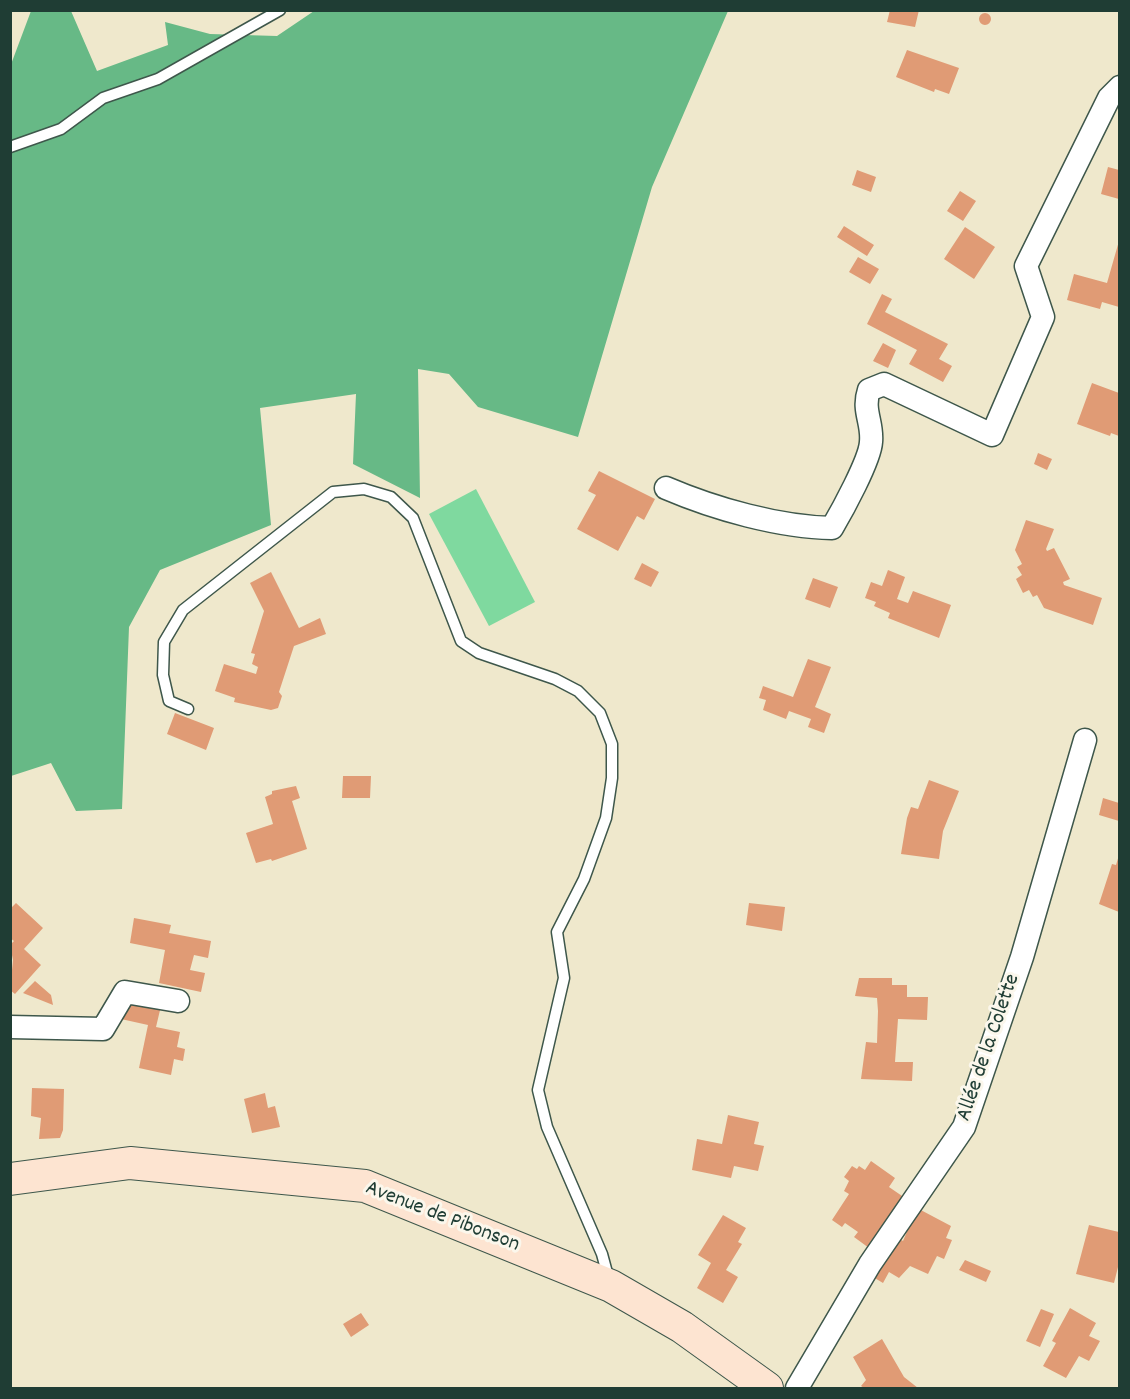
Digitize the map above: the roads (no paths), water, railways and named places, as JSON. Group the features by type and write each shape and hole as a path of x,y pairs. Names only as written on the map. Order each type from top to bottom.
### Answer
{"street":[{"path":"666,488 700,503 809,528 832,528 850,496 871,442 865,403 869,390 884,384 992,435 1043,317 1026,266 1109,98 1119,87"},
{"name":"Allée de la Colette","path":"797,1389 870,1264 964,1127 1022,957 1085,740"},
{"path":"10,1027 104,1029 124,992 178,1000"},
{"name":"Avenue de Pibonson","path":"10,1179 130,1163 365,1186 611,1286 682,1327 767,1389"}],"lane":[{"path":"10,147 61,129 103,98 158,79 280,10"},
{"path":"188,709 169,701 163,675 164,642 183,610 333,492 364,489 391,497 414,518 461,641 479,653 555,679 578,691 600,712 612,744 612,778 606,818 584,879 557,932 564,978 538,1090 547,1127 602,1254 611,1286"}]}
